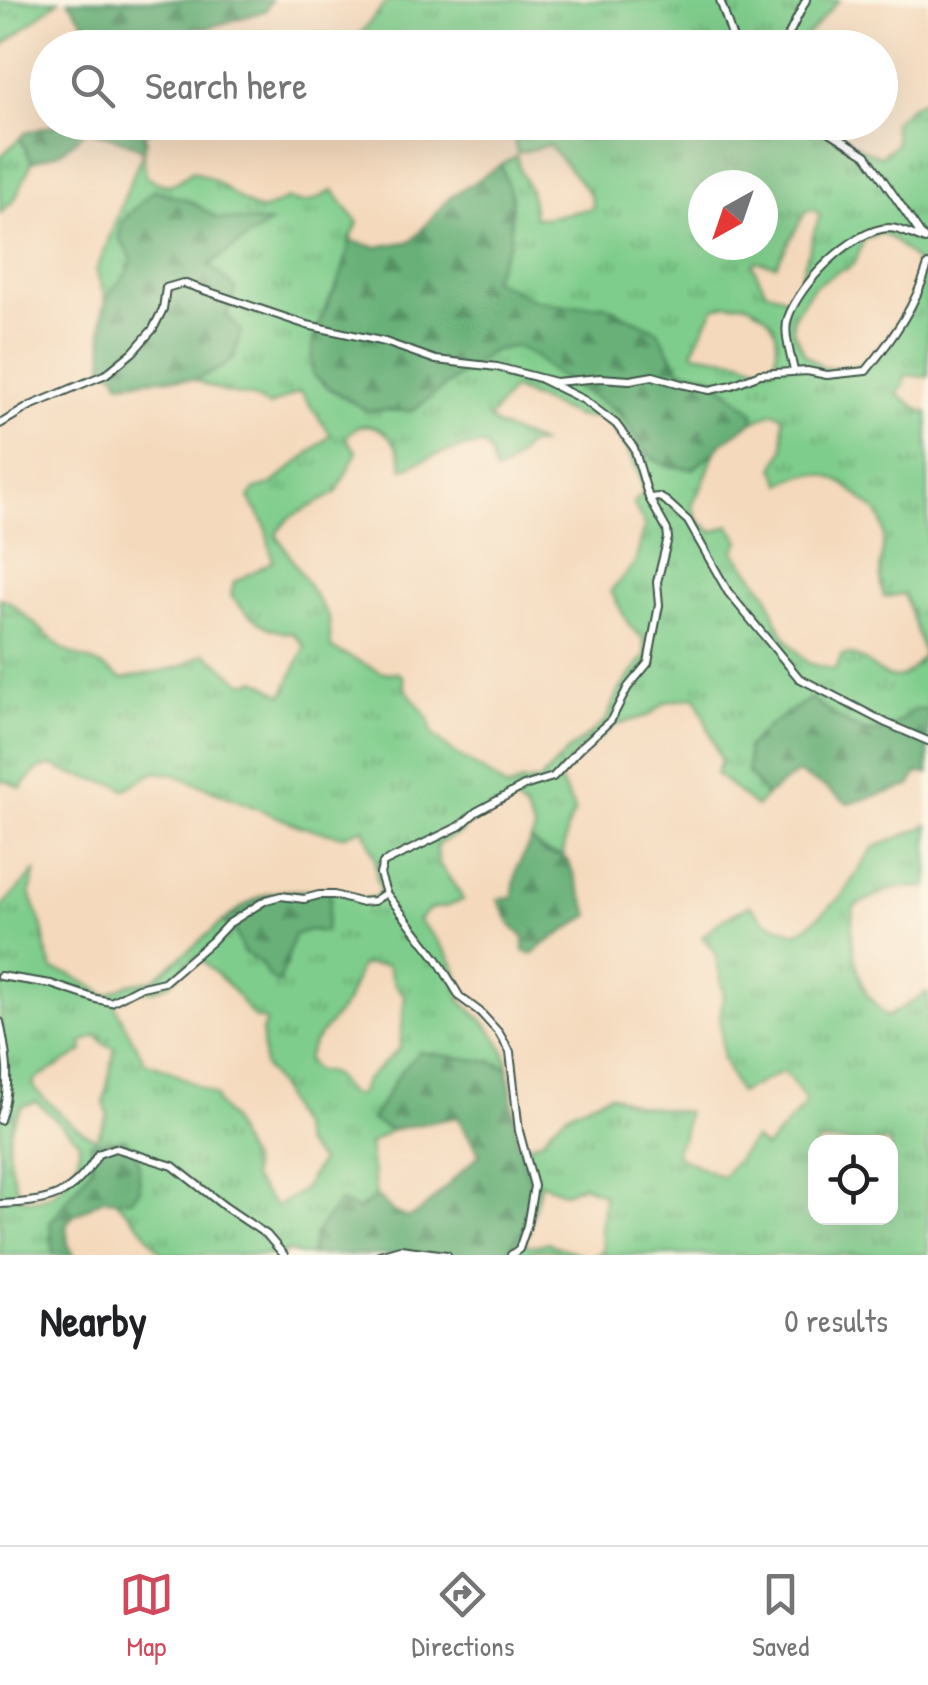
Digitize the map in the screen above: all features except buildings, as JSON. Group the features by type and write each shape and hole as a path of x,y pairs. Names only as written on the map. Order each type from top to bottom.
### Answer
{"street":[{"path":"720,0 730,30"},
{"path":"791,30 806,0"},
{"path":"843,140 866,154 927,241"},
{"path":"794,371 786,321 804,288 829,261 860,237 890,228 927,241"},
{"path":"0,424 30,406 106,374 133,352 152,329 163,309 166,288 182,283 307,325 385,342 436,360 497,367 554,382 653,376 710,390 760,374 807,370 827,376 866,371 920,293 928,265"},
{"path":"512,1255 519,1249 528,1226 534,1186 519,1131 510,1052 480,1012 460,997 386,893 380,874 384,863 460,826 476,812 524,786 553,777 610,720 648,663 659,605 657,582 668,530 650,498 634,448 616,424 584,400 541,379"},
{"path":"650,498 666,501 688,521 728,592 799,678 928,742"},
{"path":"0,976 51,984 111,1002 138,988 164,982 228,924 266,900 319,895 358,902 374,901 386,893"},
{"path":"0,1022 9,1077 0,1120"},
{"path":"0,1204 37,1202 72,1189 88,1173 98,1154 115,1148 173,1166 266,1235 284,1255"},
{"path":"379,1255 400,1249 448,1255"}],"green space":[{"path":"0,0 59,0 0,48"},
{"path":"68,0 271,0 265,11 193,30 79,30 84,22"},
{"path":"388,0 750,0 763,5 775,0 839,0 812,30 363,30"},
{"path":"928,97 928,377 905,375 904,386 897,393 928,412 928,709 912,712 892,727 871,732 838,718 810,698 797,709 748,773 766,796 756,807 716,774 721,761 696,697 666,702 650,715 613,726 582,748 557,775 575,811 567,828 563,856 534,844 531,840 535,831 525,809 511,799 473,818 462,832 436,845 439,864 463,900 430,909 418,920 449,956 458,977 460,1000 497,1038 508,1068 492,1062 418,1053 371,1119 391,1130 369,1144 376,1196 315,1234 311,1255 287,1250 283,1255 163,1255 115,1200 131,1200 140,1189 138,1175 93,1166 50,1223 54,1255 0,1255 0,909 36,870 30,893 53,970 70,974 107,995 129,984 153,980 224,921 236,933 243,952 260,962 269,977 287,966 294,935 309,930 331,897 327,888 362,900 375,897 381,890 364,828 343,836 302,827 173,774 155,772 124,790 52,765 38,769 21,788 4,780 0,783 0,598 10,602 64,650 122,679 180,667 205,653 243,683 257,680 283,695 305,647 293,633 258,622 231,596 234,582 273,561 265,525 249,498 255,489 271,485 331,435 300,391 269,406 194,380 221,368 227,315 209,265 269,223 217,218 190,201 119,238 132,259 130,270 106,300 96,271 143,152 146,176 153,180 170,184 191,171 210,178 261,211 287,199 311,201 333,190 358,223 341,277 313,341 313,375 330,389 366,410 412,411 492,351 516,346 619,413 649,455 693,469 715,451 692,505 699,521 713,532 729,525 740,541 734,551 767,593 788,641 808,663 835,670 842,655 853,655 881,673 900,677 924,654 904,594 884,597 880,578 884,536 881,519 855,493 826,476 806,475 782,484 774,468 784,449 783,416 773,412 752,422 754,413 711,376 679,369 658,331 604,305 565,306 533,299 491,279 512,197 501,165 516,156 530,190 534,217 593,208 590,194 549,145 517,153 514,140 848,140 881,156 898,140 898,118","holes":["806,211 820,214 798,285 788,298 766,291 752,264 756,261 776,265","880,233 915,260 918,291 867,364 822,367 805,354 793,330 793,318 813,287 855,263 864,239","744,303 763,314 774,327 774,367 694,353 714,308","512,389 579,417 602,417 638,473 644,493 633,503 645,526 635,563 611,591 629,625 643,639 646,655 619,691 605,722 569,750 539,781 507,789 432,734 429,719 405,688 399,673 381,672 331,648 329,618 276,534 289,518 336,493 357,452 346,438 359,426 375,427 389,437 400,454 403,469 443,453 485,445 495,473 505,468 526,446 542,444 489,419","198,956 231,988 255,1019 266,1022 262,1031 264,1066 299,1126 303,1144 320,1161 304,1189 276,1207 252,1179 251,1164 216,1096 145,1062 115,1006 117,1001 138,991 169,984","361,965 387,965 405,996 400,1048 354,1096 333,1075 313,1069 307,1058 313,1044 346,1003","97,1035 104,1044 115,1048 104,1102 108,1115 96,1139 74,1126 33,1085 35,1080 83,1051 82,1043","37,1102 78,1140 79,1152 71,1175 53,1193 30,1200 19,1197 10,1160 11,1129 22,1106"]},
{"path":"30,131 30,140 75,140 61,152 32,162 20,138"},
{"path":"20,138 32,162 15,199 0,213 0,157"},
{"path":"120,140 147,140 143,152"},
{"path":"501,165 512,197 510,241 492,279 533,299 565,306 604,305 658,331 679,369 711,376 754,413 752,422 693,469 667,466 649,456 619,412 516,346 492,351 412,411 366,410 313,375 314,338 339,281 350,241 376,247 412,241 449,198"},
{"path":"154,190 190,201 217,218 270,223 209,265 236,289 227,315 241,331 234,358 194,380 166,378 120,383 115,373 104,368 104,309 132,259 119,238 121,222"},
{"path":"811,698 849,724 871,732 892,727 912,712 928,709 928,774 917,773 910,786 848,804 797,773 766,796 748,773 747,748 767,727"},
{"path":"928,825 928,887 893,888 855,906 852,926 862,983 887,1017 928,992 928,1255 596,1255 603,1251 604,1195 583,1185 565,1193 541,1183 525,1244 547,1243 583,1255 537,1250 504,1255 523,1229 530,1185 522,1150 542,1140 564,1116 610,1094 636,1105 687,1112 677,1156 722,1177 754,1139 765,1148 804,1106 805,1099 784,1071 739,1093 723,1059 720,1015 724,995 714,949 702,937 721,920 750,905 765,921 796,933 842,896 873,848"},
{"path":"531,840 544,853 563,856 569,863 590,915 534,954 524,951 524,938 511,925 498,899 512,898 517,868"},
{"path":"327,888 331,897 325,932 309,930 294,935 278,983 260,962 243,952 236,933 224,921 268,894"},
{"path":"419,1052 492,1062 508,1068 518,1141 530,1185 523,1229 504,1255 311,1255 315,1234 339,1201 358,1210 376,1196 407,1218 421,1211 480,1154 457,1117 391,1130 371,1120 399,1074"},
{"path":"125,1139 137,1157 140,1189 131,1200 103,1199 72,1217 66,1226 74,1255 54,1255 50,1223 92,1166 91,1143"}]}
